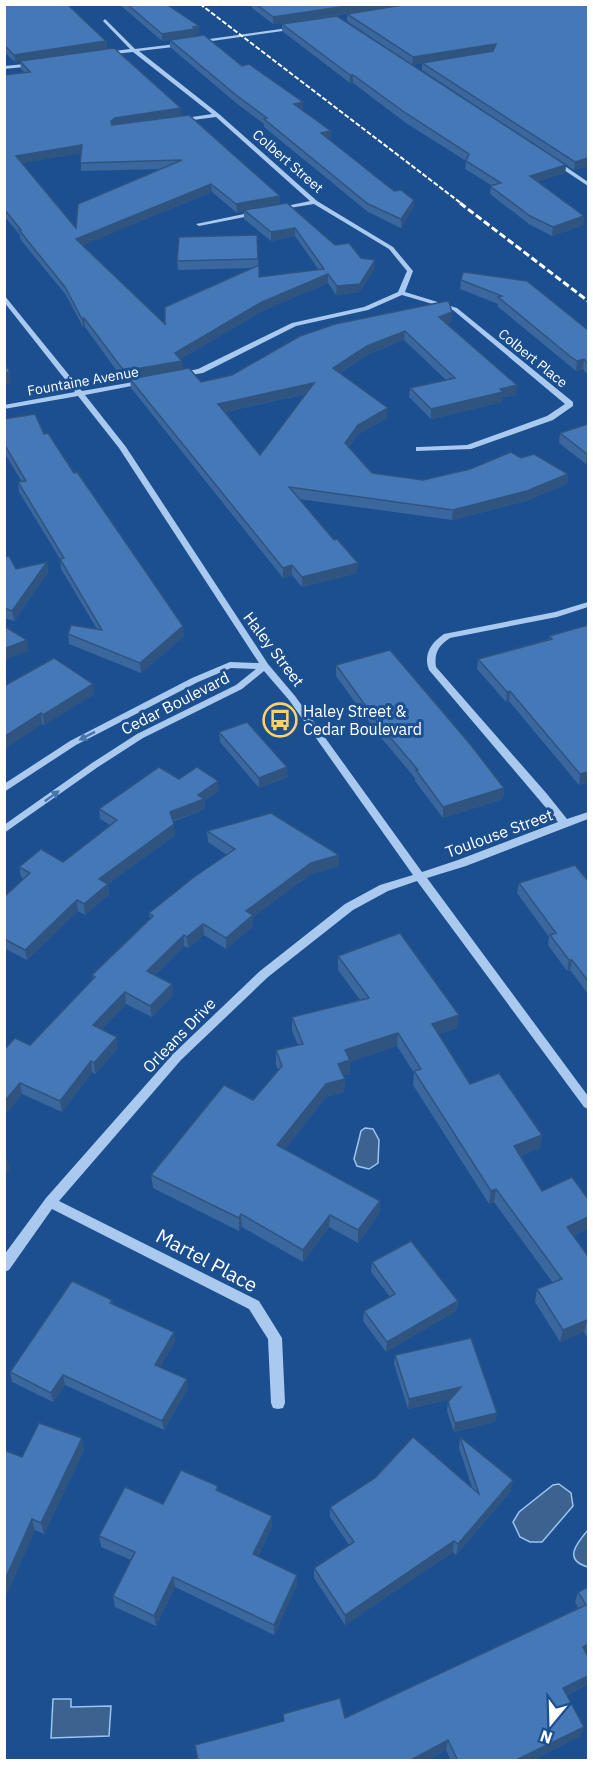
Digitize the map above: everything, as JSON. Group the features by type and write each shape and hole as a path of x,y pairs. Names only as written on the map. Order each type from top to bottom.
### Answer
{"street":[{"name":"Colbert Street","path":"105,20 134,50 218,115 315,202 391,248 410,271 401,293"},
{"path":"99,55 306,26"},
{"path":"4,68 40,63"},
{"path":"170,122 218,115"},
{"path":"549,158 588,184"},
{"path":"200,224 315,202"},
{"path":"168,377 200,371 294,324 366,309 401,293"},
{"name":"Colbert Place","path":"401,293 455,309 570,404 550,418 468,447 418,449"},
{"name":"Haley Street","path":"4,297 122,447 265,666 292,698 420,878 588,1104"},
{"name":"Fountaine Avenue","path":"4,407 147,381"},
{"path":"565,824 432,668 429,657 435,644 447,636 557,614 588,604"},
{"name":"Cedar Boulevard","path":"4,789 73,743 195,680 230,665 265,666"},
{"name":"Cedar Boulevard","path":"4,830 140,736 239,687 265,666"},
{"name":"Toulouse Street","path":"420,878 588,815"},
{"name":"Orleans Drive","path":"4,1266 50,1202 177,1057 264,974 349,907 384,888 420,878"},
{"name":"Martel Place","path":"50,1202 254,1305 275,1338 278,1403"}],"water":[{"path":"365,1128 373,1129 379,1140 378,1163 369,1169 357,1166 354,1159 361,1131"},
{"path":"559,1484 571,1493 573,1506 542,1542 530,1542 520,1537 513,1522 519,1512 553,1485"},
{"path":"588,1530 588,1567 576,1560 574,1551"},
{"path":"53,1699 71,1699 71,1707 111,1706 109,1736 51,1738"}],"building":[{"path":"4,4 67,4 106,41 14,55 4,45"},
{"path":"127,4 166,4 199,26 193,27 195,29 162,34"},
{"path":"256,4 360,4 273,17"},
{"path":"409,4 588,4 588,158 575,162 422,63 493,51 496,44 413,57 347,14"},
{"path":"337,16 566,165 530,176 584,216 553,227 530,216 490,186 501,183 466,161 469,154 350,75 282,24"},
{"path":"204,35 242,66 249,64 303,102 294,104 331,131 321,133 394,191 401,190 414,200 401,219 368,204 264,119 267,118 170,40"},
{"path":"114,48 181,108 115,118 111,121 112,125 189,115 280,196 236,204 211,184 76,239 165,324 165,307 259,265 259,277 324,269 295,228 271,232 244,210 287,203 335,245 349,243 361,258 375,260 360,284 337,286 328,274 260,303 175,353 182,361 124,371 84,318 82,319 65,287 4,209 4,75 30,72 20,61","holes":["82,145 80,163 182,160 78,204 76,228 16,156"]},
{"path":"257,235 258,259 177,261 179,237"},
{"path":"463,272 527,281 588,330 588,364 584,359 577,361 571,357 498,297 502,296 461,280"},
{"path":"447,301 452,312 439,317 517,385 500,389 503,392 431,409 410,388 455,378 405,331 367,346 333,368 388,408 358,425 345,443 372,473 423,480 470,469 511,452 521,458 534,454 568,474 527,491 453,510 289,487 334,540 337,539 358,563 302,577 292,565 283,568 130,379 189,368 201,382 232,375 300,336 335,324","holes":["314,383 260,455 218,404"]},
{"path":"4,363 10,372 4,373"},
{"path":"35,414 44,434 48,433 74,473 77,472 183,626 140,663 68,634 71,625 102,630 60,559 64,558 18,482 26,481 4,444 4,419"},
{"path":"588,424 588,453 587,454 560,433"},
{"path":"9,556 16,569 47,562 12,611 4,608 4,557"},
{"path":"588,625 588,772 580,774 510,691 507,692 478,659 552,639 549,636"},
{"path":"4,626 27,640 4,649"},
{"path":"390,650 470,744 504,788 443,807 416,770 418,770 379,724 336,665"},
{"path":"54,658 93,684 4,737 4,686"},
{"path":"247,722 287,767 259,778 219,732"},
{"path":"159,767 179,779 197,767 218,781 198,795 204,799 170,812 174,824 99,879 108,884 84,904 77,900 25,950 4,939 4,897 30,873 19,867 41,849 63,862 117,820 99,809"},
{"path":"271,813 339,855 311,863 246,911 253,915 226,938 203,924 187,937 184,935 147,971 172,984 150,1006 125,992 93,1025 117,1037 94,1063 91,1061 60,1101 20,1083 4,1102 4,1050 15,1038 30,1045 95,977 92,975 153,916 149,913 194,877 235,849 207,831"},
{"path":"575,865 588,881 588,981 550,935 556,933 519,883"},
{"path":"400,933 459,1015 432,1024 470,1084 499,1073 542,1135 514,1146 542,1191 572,1177 588,1199 588,1217 567,1227 588,1256 588,1322 587,1320 563,1330 537,1289 562,1279 496,1189 491,1191 414,1071 421,1069 398,1033 345,1050 350,1060 338,1064 345,1079 326,1084 277,1145 380,1201 358,1230 330,1215 303,1250 241,1214 239,1218 151,1175 224,1085 253,1100 282,1066 276,1050 303,1044 292,1017 369,998 338,956"},
{"path":"411,1241 458,1301 387,1342 364,1311 395,1294 372,1262"},
{"path":"72,1281 112,1300 110,1303 174,1332 155,1365 187,1379 162,1421 63,1375 51,1393 10,1372"},
{"path":"471,1338 497,1413 455,1423 448,1402 461,1387 409,1399 395,1355"},
{"path":"39,1423 82,1438 41,1523 32,1519 4,1582 4,1450 22,1457"},
{"path":"413,1437 479,1494 460,1437 513,1480 458,1544 454,1541 345,1615 314,1568 354,1542 330,1507 375,1478"},
{"path":"181,1470 218,1486 216,1490 272,1516 253,1554 297,1575 274,1625 173,1577 154,1616 113,1596 135,1552 99,1536 125,1487 163,1504"},
{"path":"588,1587 588,1644 583,1647 588,1657 588,1676 563,1688 584,1727 518,1759 519,1761 458,1761 448,1740 409,1761 198,1761 195,1745 284,1721 283,1714 340,1698 345,1718 586,1605 578,1592"}],"railway":[{"path":"200,4 462,204"},
{"path":"460,203 588,301"}],"place":[{"name":"Haley Street & Cedar Boulevard","path":"280,720"}]}
